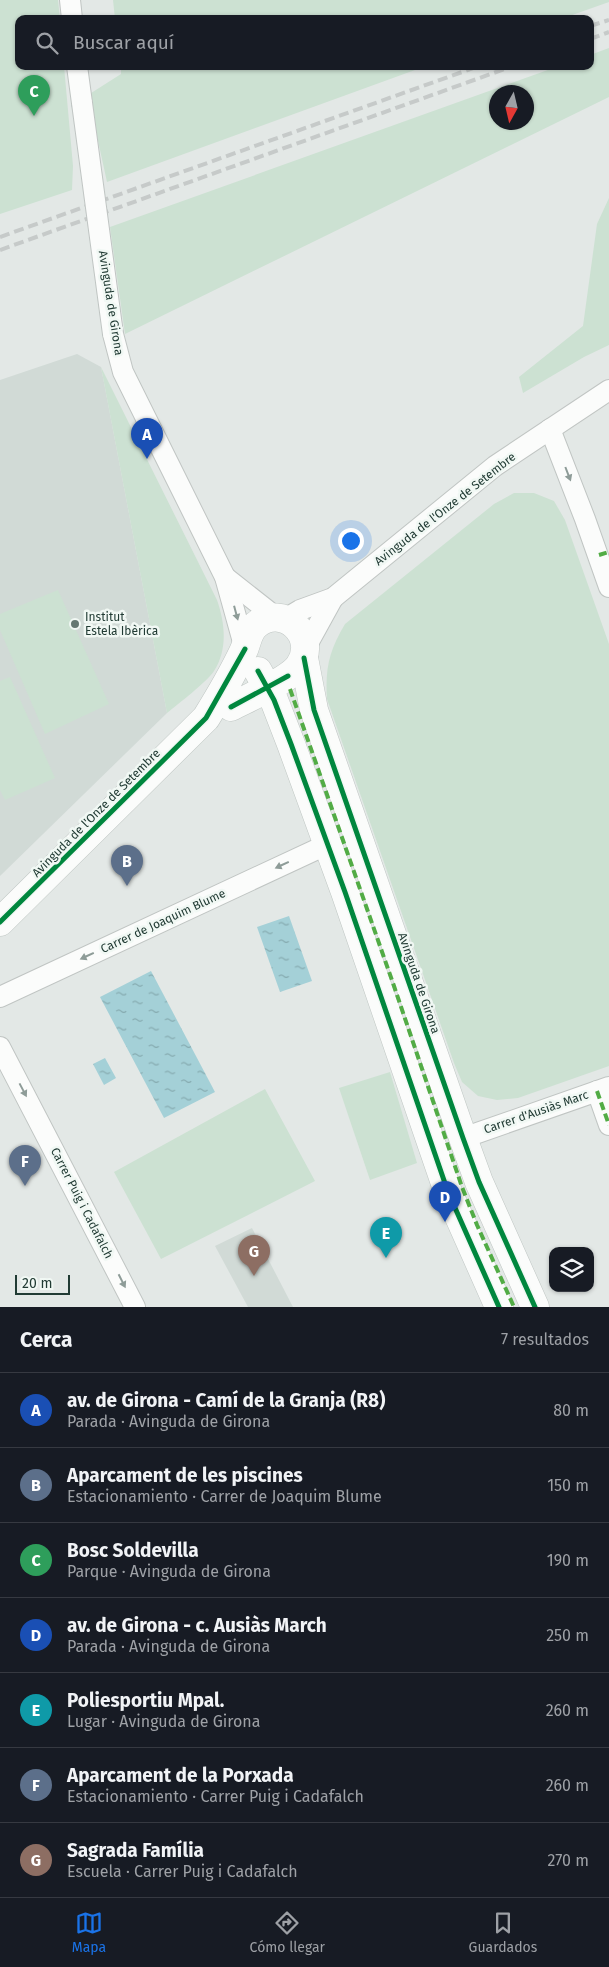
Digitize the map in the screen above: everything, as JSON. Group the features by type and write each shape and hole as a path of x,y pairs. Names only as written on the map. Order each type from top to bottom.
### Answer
{"main road":[{"path":"206,718 231,707 278,665 301,630 293,623 281,618 261,621 249,633 278,665"},
{"path":"206,718 278,665"},
{"name":"Avinguda de Girona","path":"278,665 281,719 344,892 448,1192 499,1307"},
{"name":"Avinguda de Girona","path":"278,665 314,710 462,1138 479,1182 535,1307"},
{"path":"231,707 252,708 281,719"},
{"name":"Avinguda de l'Onze de Setembre","path":"0,922 206,718"}],"street":[{"path":"70,0 72,15"},
{"name":"Avinguda de Girona","path":"78,70 113,334 123,372 225,577 278,665"},
{"name":"Avinguda de l'Onze de Setembre","path":"278,665 333,598 494,466 609,390"},
{"path":"550,429 604,554 609,587"},
{"name":"Avinguda de Girona","path":"225,577 281,618"},
{"name":"Avinguda de l'Onze de Setembre","path":"281,618 333,598"},
{"name":"Carrer de Joaquim Blume","path":"0,997 326,845"},
{"name":"Carrer Puig i Cadafalch","path":"0,1047 135,1307"},
{"path":"603,1089 609,1125"},
{"name":"Carrer d'Ausiàs Marc","path":"462,1138 603,1089"}],"shaded area":[{"name":"Institut Estela Ibèrica","path":"77,354 101,367 167,713 0,876 0,380"},
{"path":"252,1228 293,1307 248,1307 215,1246"}],"green space":[{"path":"0,0 58,0 60,15 15,15 15,70 64,70 73,166 72,190 0,214"},
{"path":"113,0 609,0 609,2 572,15 115,15"},
{"path":"609,48 609,97 125,334 110,227 489,91 489,130 534,130 534,85 506,85 548,70 594,70 594,54"},
{"path":"121,70 415,70 107,182 88,95 121,74"},
{"path":"609,198 609,345 584,357 523,393 519,377 583,326 597,224"},
{"path":"101,367 217,600 222,618 224,636 222,654 214,671 167,713"},
{"path":"514,493 534,493 554,501 565,520 609,644 609,1066 518,1098 497,1100 478,1096 462,1082 454,1063 327,699 327,678 332,651 345,624 494,504"},
{"path":"58,590 109,704 45,734 0,630 0,614"},
{"path":"10,677 55,778 5,800 0,790 0,681"},
{"path":"390,1072 417,1163 370,1180 339,1088"},
{"path":"265,1089 315,1181 161,1259 114,1172"}],"water":[{"path":"289,916 312,981 280,992 257,927"},
{"path":"151,971 215,1092 164,1118 100,997"},
{"path":"105,1058 116,1078 104,1085 93,1064"}],"railway":[{"path":"594,25 609,20"},
{"path":"594,38 609,32"},
{"path":"0,237 468,70"},
{"path":"0,250 502,70"}],"marked path":[{"path":"599,555 609,552"},
{"path":"290,689 462,1187 514,1307"},
{"path":"597,1091 609,1125"}],"cycle path":[{"path":"0,922 206,718 245,649"},
{"path":"304,658 314,710 463,1138 479,1182 535,1307"},
{"path":"258,671 274,700 345,892 448,1192 499,1307"},
{"path":"231,707 288,676"}],"place":[{"name":"Bosc Soldevilla","path":"34,116"},
{"name":"av. de Girona - Camí de la Granja (R8)","path":"147,459"},
{"name":"Institut Estela Ibèrica","path":"75,624"},
{"name":"Aparcament de les piscines","path":"127,886"},
{"name":"Aparcament de la Porxada","path":"25,1186"},
{"name":"av. de Girona - c. Ausiàs March","path":"445,1222"},
{"name":"Poliesportiu Mpal.","path":"386,1258"},
{"name":"Sagrada Família","path":"254,1276"}]}
